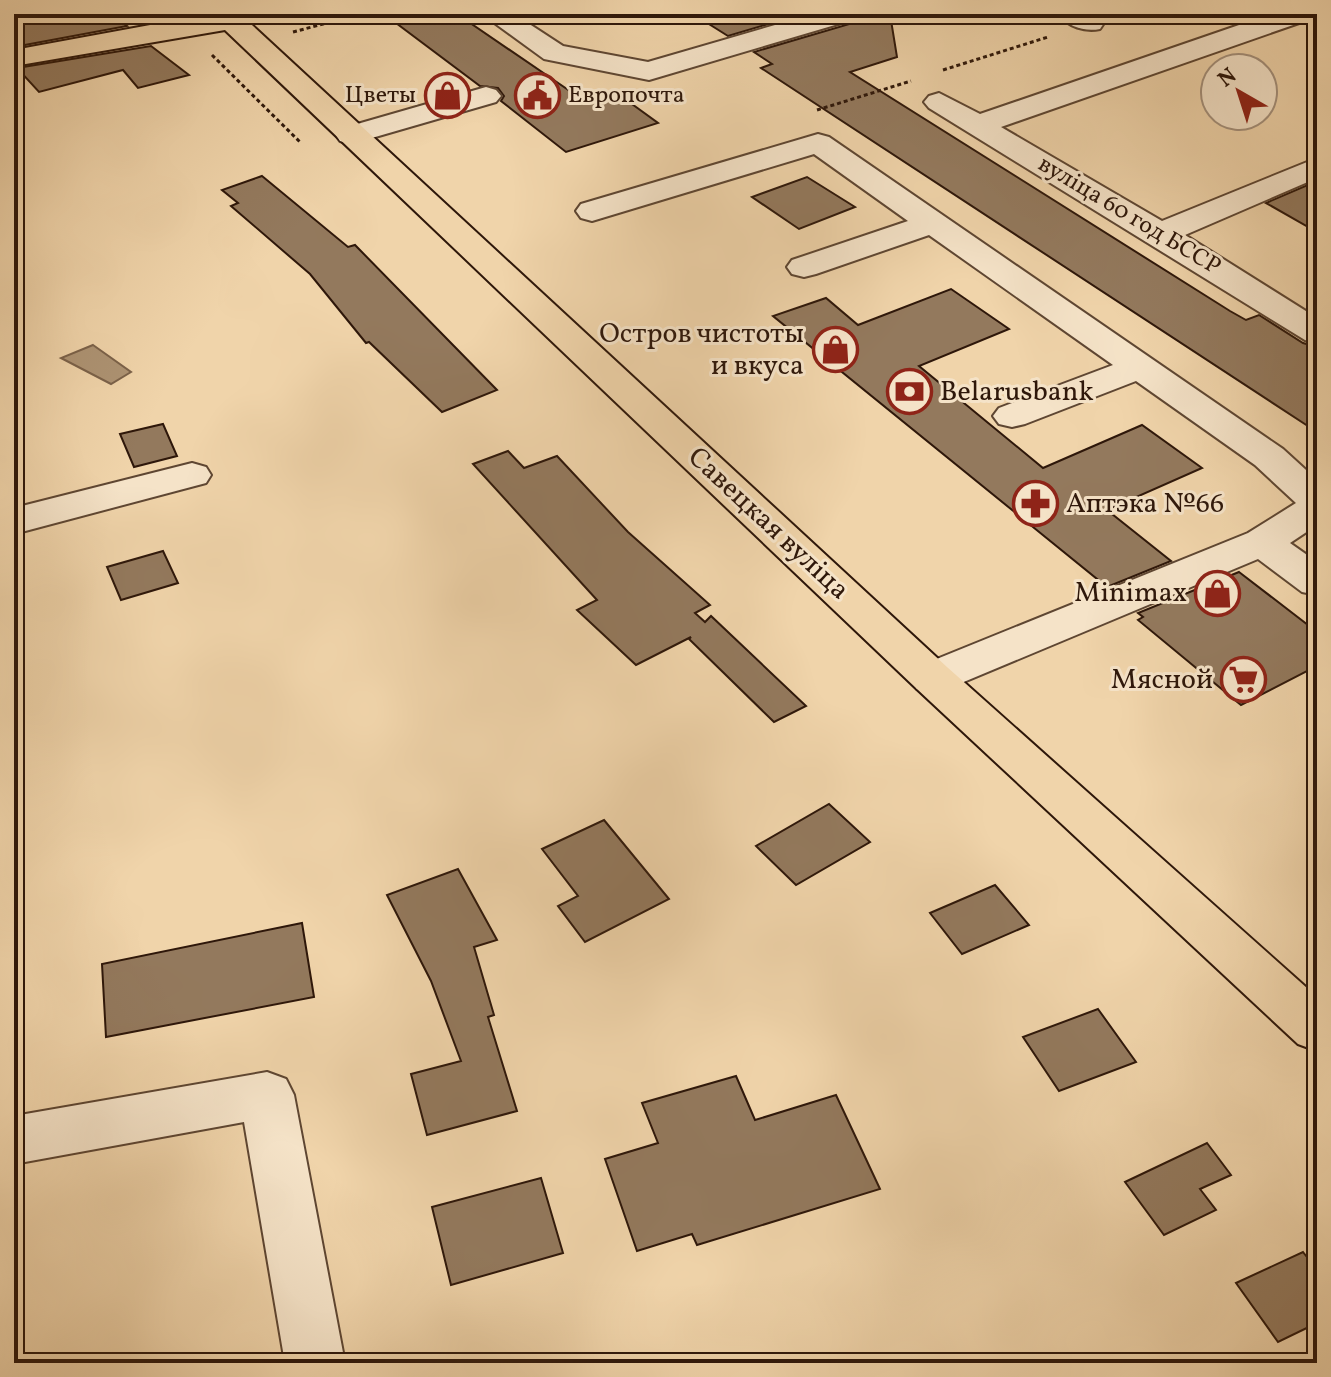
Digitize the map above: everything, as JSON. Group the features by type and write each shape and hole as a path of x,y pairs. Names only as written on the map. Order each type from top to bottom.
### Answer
{"main road":[{"path":"14,58 185,29 228,18"},
{"name":"Савецкая вуліца","path":"228,18 932,678 1317,1029"}],"street":[{"path":"496,14 554,53 649,71 808,18 842,14"},
{"path":"977,125 1289,17"},
{"path":"351,135 486,96"},
{"name":"вуліца 60 год БССР","path":"939,102 1160,234 1317,333"},
{"path":"592,211 818,143 1269,457 1317,501"},
{"path":"1160,234 1317,167"},
{"path":"804,267 933,223"},
{"path":"1012,416 1139,367"},
{"path":"14,521 192,475"},
{"path":"932,678 1262,542 1317,508"},
{"path":"1262,542 1317,582"},
{"path":"14,1140 267,1095 315,1363"}],"path":[{"path":"317,14 327,23"},
{"path":"185,29 301,143"}],"shaded area":[{"path":"93,345 131,372 111,384 61,358"}],"building":[{"path":"14,14 111,14 127,26 14,47"},
{"path":"384,14 457,14 583,100 614,91 658,123 566,152 501,101 504,96 498,88 480,86"},
{"path":"693,14 802,14 728,36"},
{"path":"859,14 890,14 897,57 850,72 1230,311 1246,320 1259,315 1303,343 1317,347 1317,432 761,68 772,64 754,52 853,23"},
{"path":"151,46 189,75 138,88 123,70 39,92 17,68"},
{"path":"262,176 348,247 355,245 497,390 442,412 369,342 366,343 310,274 231,206 238,203 222,190"},
{"path":"807,177 855,207 799,229 752,197"},
{"path":"1317,181 1317,232 1266,203"},
{"path":"951,289 1009,329 919,366 1043,468 1142,425 1202,468 1107,510 1171,561 1107,587 773,316 826,298 858,325"},
{"path":"163,424 177,456 134,467 120,434"},
{"path":"508,451 524,468 557,456 628,532 710,605 695,613 705,622 711,616 806,706 774,722 689,639 691,637 636,665 577,610 597,600 473,464"},
{"path":"163,551 178,583 121,600 107,567"},
{"path":"1239,572 1317,632 1317,666 1241,705 1138,620 1143,617 1138,613"},
{"path":"829,804 870,842 796,885 756,846"},
{"path":"604,820 669,899 585,942 558,906 578,896 542,849"},
{"path":"458,869 497,940 474,947 494,1015 488,1017 517,1111 427,1135 411,1074 461,1061 431,981 387,895"},
{"path":"995,885 1029,925 962,954 930,913"},
{"path":"302,923 314,997 106,1037 102,964"},
{"path":"1098,1009 1136,1062 1059,1091 1023,1037"},
{"path":"736,1076 755,1120 836,1095 880,1189 697,1245 692,1234 637,1251 605,1159 658,1143 642,1103"},
{"path":"1207,1143 1231,1175 1200,1189 1216,1210 1164,1235 1125,1182"},
{"path":"541,1178 563,1253 451,1285 432,1207"},
{"path":"1303,1252 1317,1270 1317,1323 1278,1342 1236,1283"}],"place":[{"name":"Цветы","path":"447,96"},
{"name":"Европочта","path":"537,96"},
{"name":"Остров чистоты и вкуса","path":"835,350"},
{"name":"Belarusbank","path":"909,392"},
{"name":"Аптэка №66","path":"1035,504"},
{"name":"Minimax","path":"1218,593"},
{"name":"Мясной","path":"1244,680"}]}
